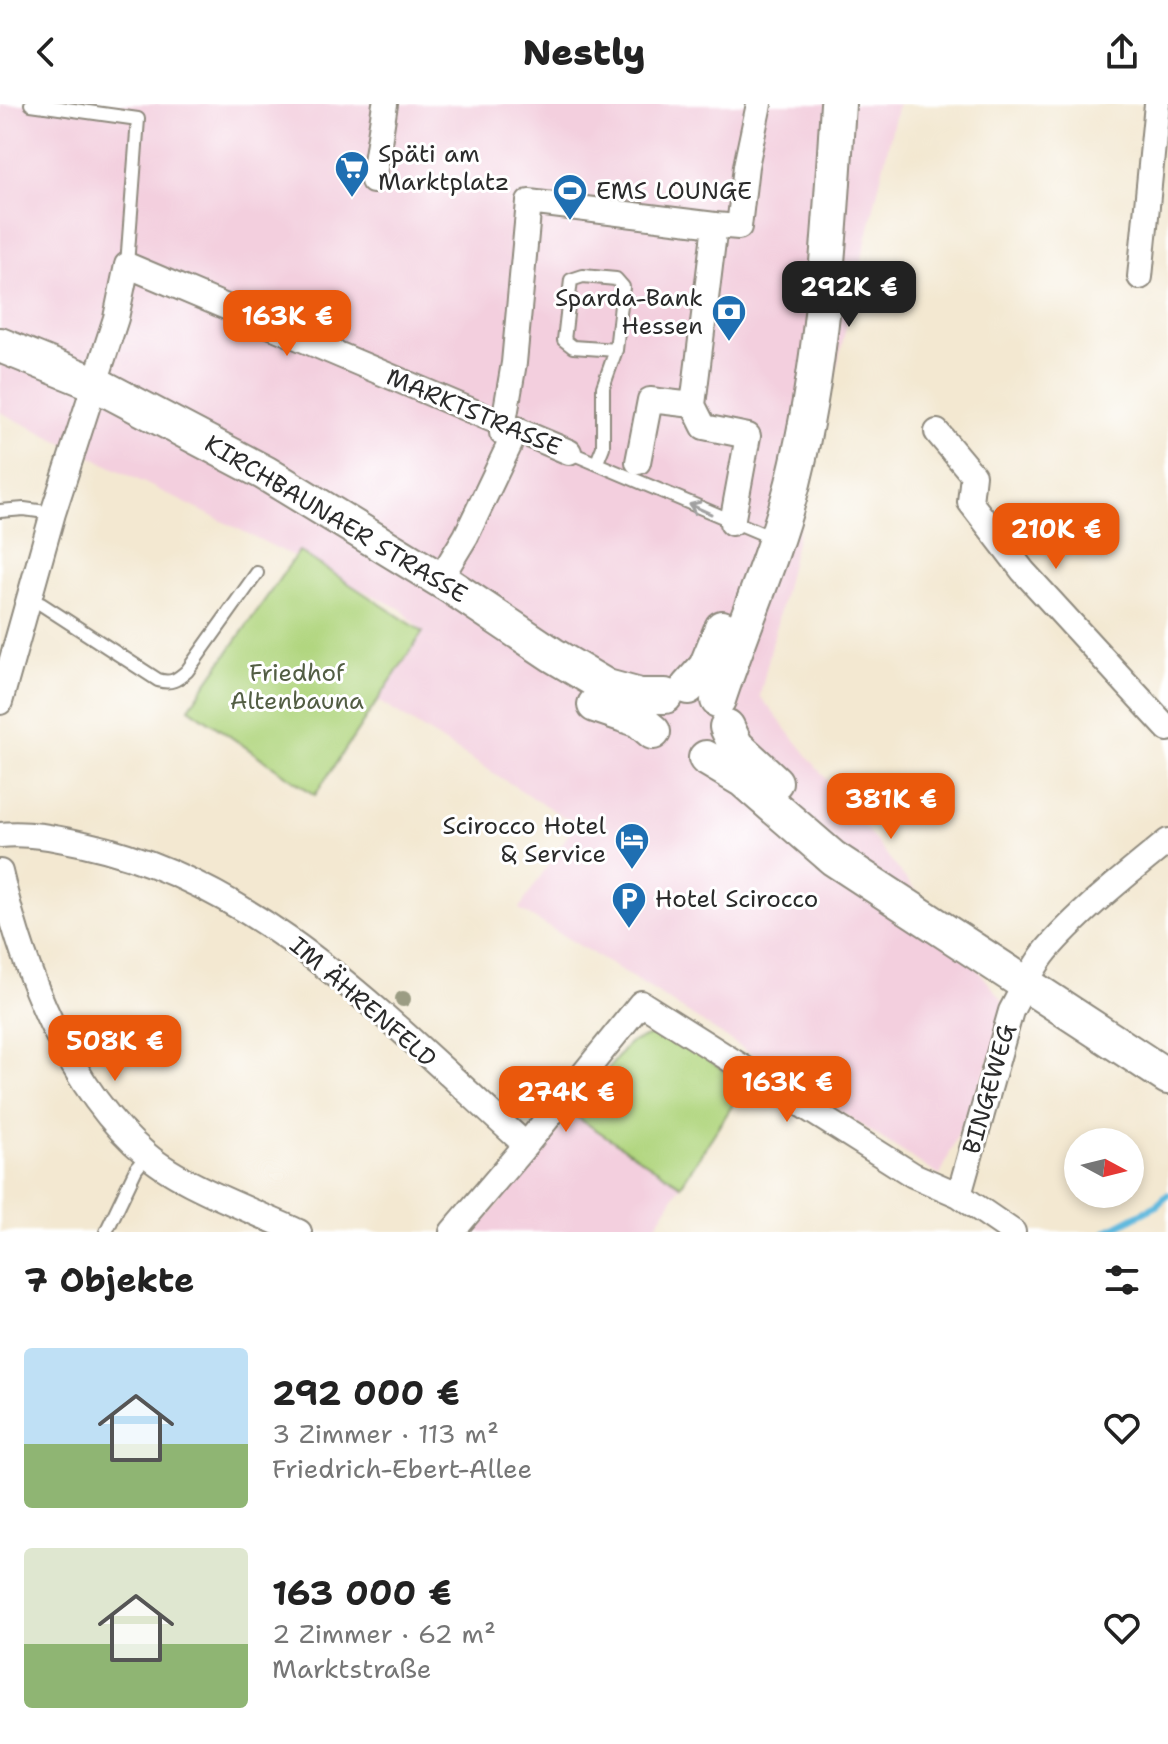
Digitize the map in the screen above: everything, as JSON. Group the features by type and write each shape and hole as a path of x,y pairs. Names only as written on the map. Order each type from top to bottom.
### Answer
{"street":[{"path":"373,181 385,104"},
{"path":"449,564 466,536 508,429 529,202 739,227 746,166 759,104"},
{"path":"700,702 783,445 798,361 818,104"},
{"path":"757,532 797,467 817,363 838,104"},
{"path":"1140,277 1157,104"},
{"path":"715,225 693,405 704,427 748,436 757,532"},
{"path":"0,702 53,513 116,318 127,265"},
{"name":"MARKTSTRASSE","path":"127,265 466,408 508,429 569,452"},
{"name":"KIRCHBAUNAER STRASSE","path":"0,345 63,368 92,391 299,513 593,704 639,720 653,732"},
{"name":"KIRCHBAUNAER STRASSE","path":"0,363 68,387 92,391 265,473 607,687 640,696 700,702"},
{"path":"638,462 650,400 693,405"},
{"path":"937,432 973,475 970,502 1017,563 1168,729"},
{"path":"700,702 724,740 706,758 689,761 673,758 660,747 653,732 654,712 700,702"},
{"path":"700,702 745,755 845,846 1168,1077"},
{"path":"706,758 743,780 833,858 1030,976 1168,1049"},
{"name":"IM ÄHRENFELD","path":"0,835 49,837 111,850 175,873 236,906 289,938 334,973 526,1145"},
{"name":"BINGEWEG","path":"959,1195 1011,1011 1030,976 1053,944 1168,841"},
{"path":"0,872 27,962 51,1021 74,1065 120,1129 173,1174 299,1232"},
{"path":"452,1232 641,1003 913,1175 959,1195 1013,1232"}],"lane":[{"path":"31,104 138,119 127,265"},
{"path":"597,462 603,447 603,387 616,350 622,294 620,282 616,279 577,276 571,280 564,340 573,347 616,350"},
{"name":"MARKTSTRASSE","path":"569,452 757,532"},
{"path":"0,511 24,509 53,513"},
{"path":"28,599 41,604 158,680 168,683 179,679 187,671 257,573"},
{"path":"106,1232 136,1169 147,1155"}],"shaded area":[{"path":"0,104 898,104 760,696 1011,1011 940,1176 648,987 519,909 575,824 378,701 423,632 401,609 0,412"},
{"path":"572,1114 681,1185 652,1232 475,1232"}],"green space":[{"name":"Friedhof Altenbauna","path":"299,551 423,632 315,795 189,708"},
{"path":"650,1035 677,1037 745,1086 681,1185 572,1114 629,1043"}],"waterway":[{"path":"1106,1232 1156,1206 1168,1195"}],"place":[{"name":"Späti am Marktplatz","path":"352,199"},
{"name":"EMS LOUNGE","path":"570,222"},
{"name":"Sparda-Bank Hessen","path":"729,343"},
{"name":"Scirocco Hotel & Service","path":"632,871"},
{"name":"Hotel Scirocco","path":"629,930"}]}
